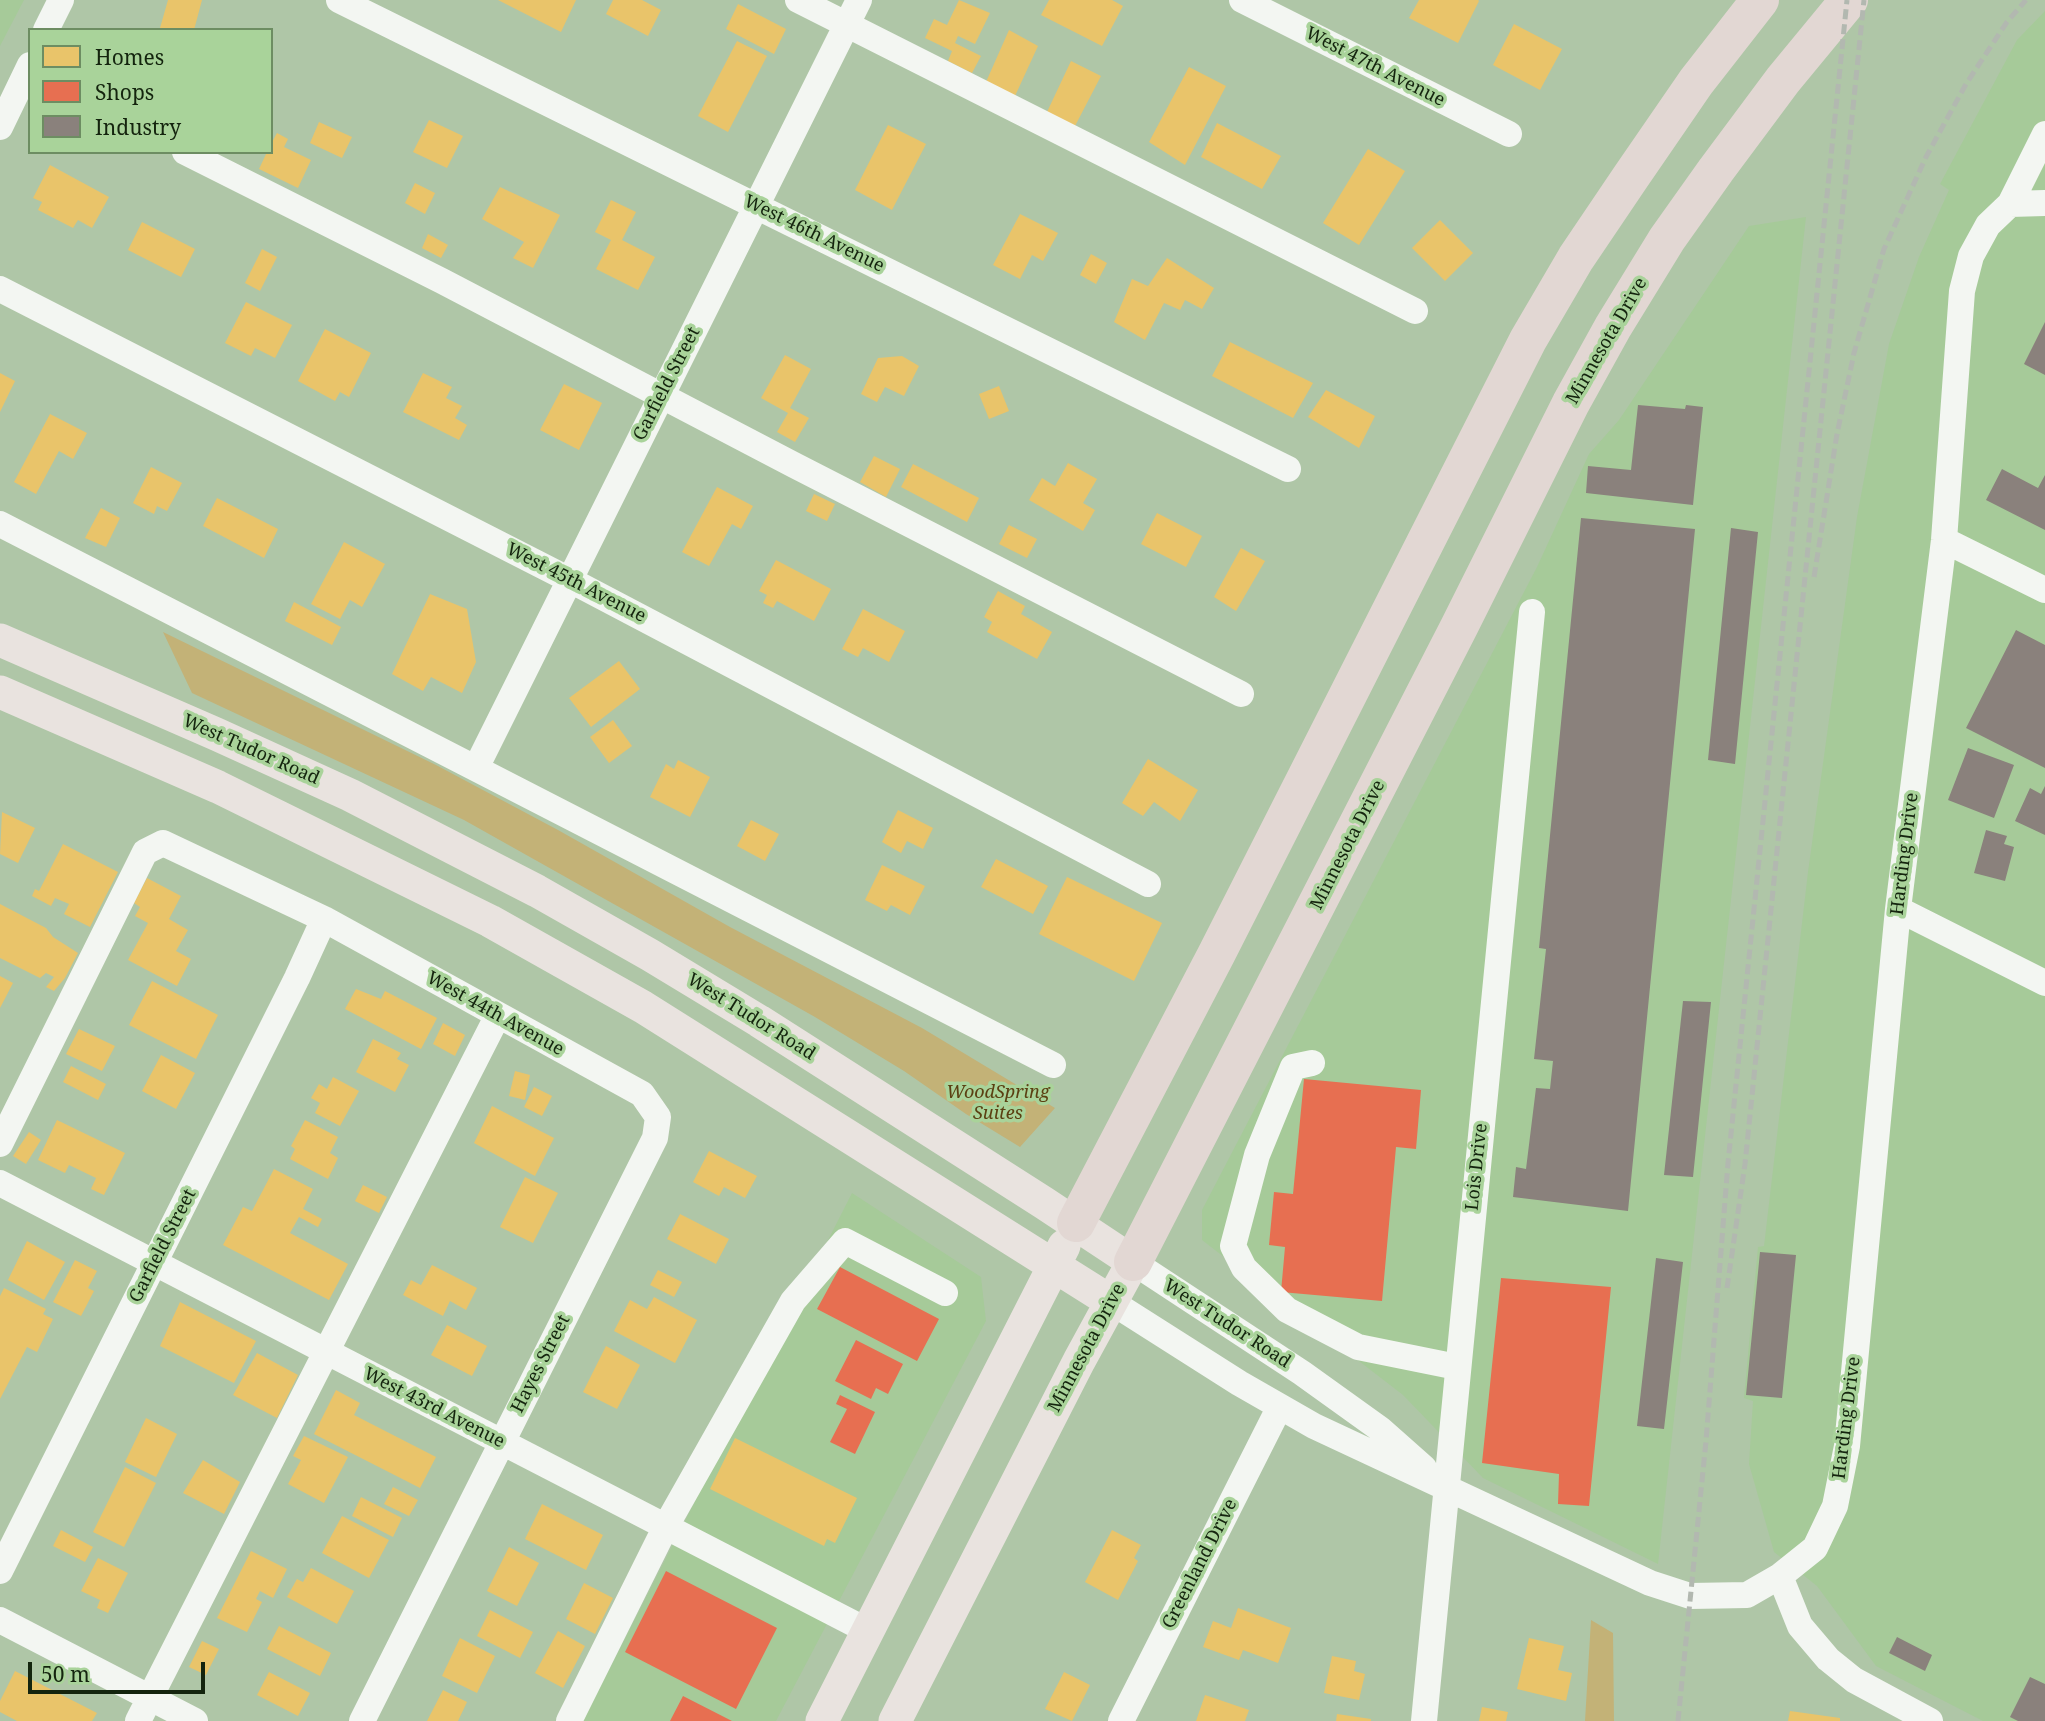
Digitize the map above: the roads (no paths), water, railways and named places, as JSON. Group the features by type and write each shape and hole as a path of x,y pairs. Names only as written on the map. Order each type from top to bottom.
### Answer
{"highway":[{"path":"1076,1223 1211,965 1528,340 1576,258 1630,178 1696,82 1760,0"},
{"name":"Minnesota Drive","path":"1133,1262 1441,664 1571,403 1613,327 1667,239 1783,79 1849,0"}],"main road":[{"name":"West Tudor Road","path":"3,643 216,734 350,795 537,891 759,1021 1133,1262"},
{"name":"West Tudor Road","path":"0,692 218,787 490,921 643,1007 1110,1301"},
{"path":"822,1721 1076,1223"},
{"name":"Minnesota Drive","path":"895,1721 1110,1301 1133,1262"}],"street":[{"path":"47,28 61,0"},
{"name":"West 46th Avenue","path":"340,0 1288,469"},
{"path":"799,0 1415,311"},
{"name":"Garfield Street","path":"476,768 859,0"},
{"name":"West 47th Avenue","path":"1242,0 1509,134"},
{"path":"0,127 28,73"},
{"name":"Harding Drive","path":"1780,1576 1815,1548 1835,1506 1847,1446 1898,909 1944,540 1962,291 1971,256 1988,225 2010,204 2045,134"},
{"path":"189,154 442,281 1241,694"},
{"path":"2010,204 2045,203"},
{"name":"West 45th Avenue","path":"0,289 570,580 1148,884"},
{"path":"0,524 1053,1065"},
{"path":"1944,540 2045,590"},
{"name":"Lois Drive","path":"1424,1721 1532,612"},
{"name":"West 44th Avenue","path":"0,1144 145,852 163,843 324,919 642,1094 658,1117"},
{"path":"1898,909 2045,983"},
{"name":"Garfield Street","path":"0,1571 324,919"},
{"path":"144,1709 498,1015"},
{"path":"1311,1063 1293,1067 1257,1156 1233,1246 1244,1268 1287,1310 1358,1347 1457,1367"},
{"name":"Hayes Street","path":"362,1721 655,1138 658,1117"},
{"name":"West 43rd Avenue","path":"0,1183 868,1631"},
{"path":"569,1721 666,1526 793,1301 845,1241 946,1293"},
{"name":"West Tudor Road","path":"1133,1262 1302,1373 1380,1429 1446,1488"},
{"name":"West Tudor Road","path":"1110,1301 1279,1408 1650,1583 1690,1596 1747,1595 1780,1576"},
{"name":"Greenland Drive","path":"1121,1721 1279,1408"},
{"path":"1780,1576 1800,1626 1828,1659 1854,1680 1930,1721"},
{"path":"0,1620 144,1709 195,1721"}],"railway":[{"path":"1678,1721 1706,1441 1728,1163 1847,0"},
{"path":"1727,1288 1745,1164 1864,0"},
{"path":"1814,577 1837,434 1854,353 1884,249 1926,157 1966,84 2007,22 2026,0"}],"park label":[{"name":"WoodSpring Suites","path":"998,1103"}]}
